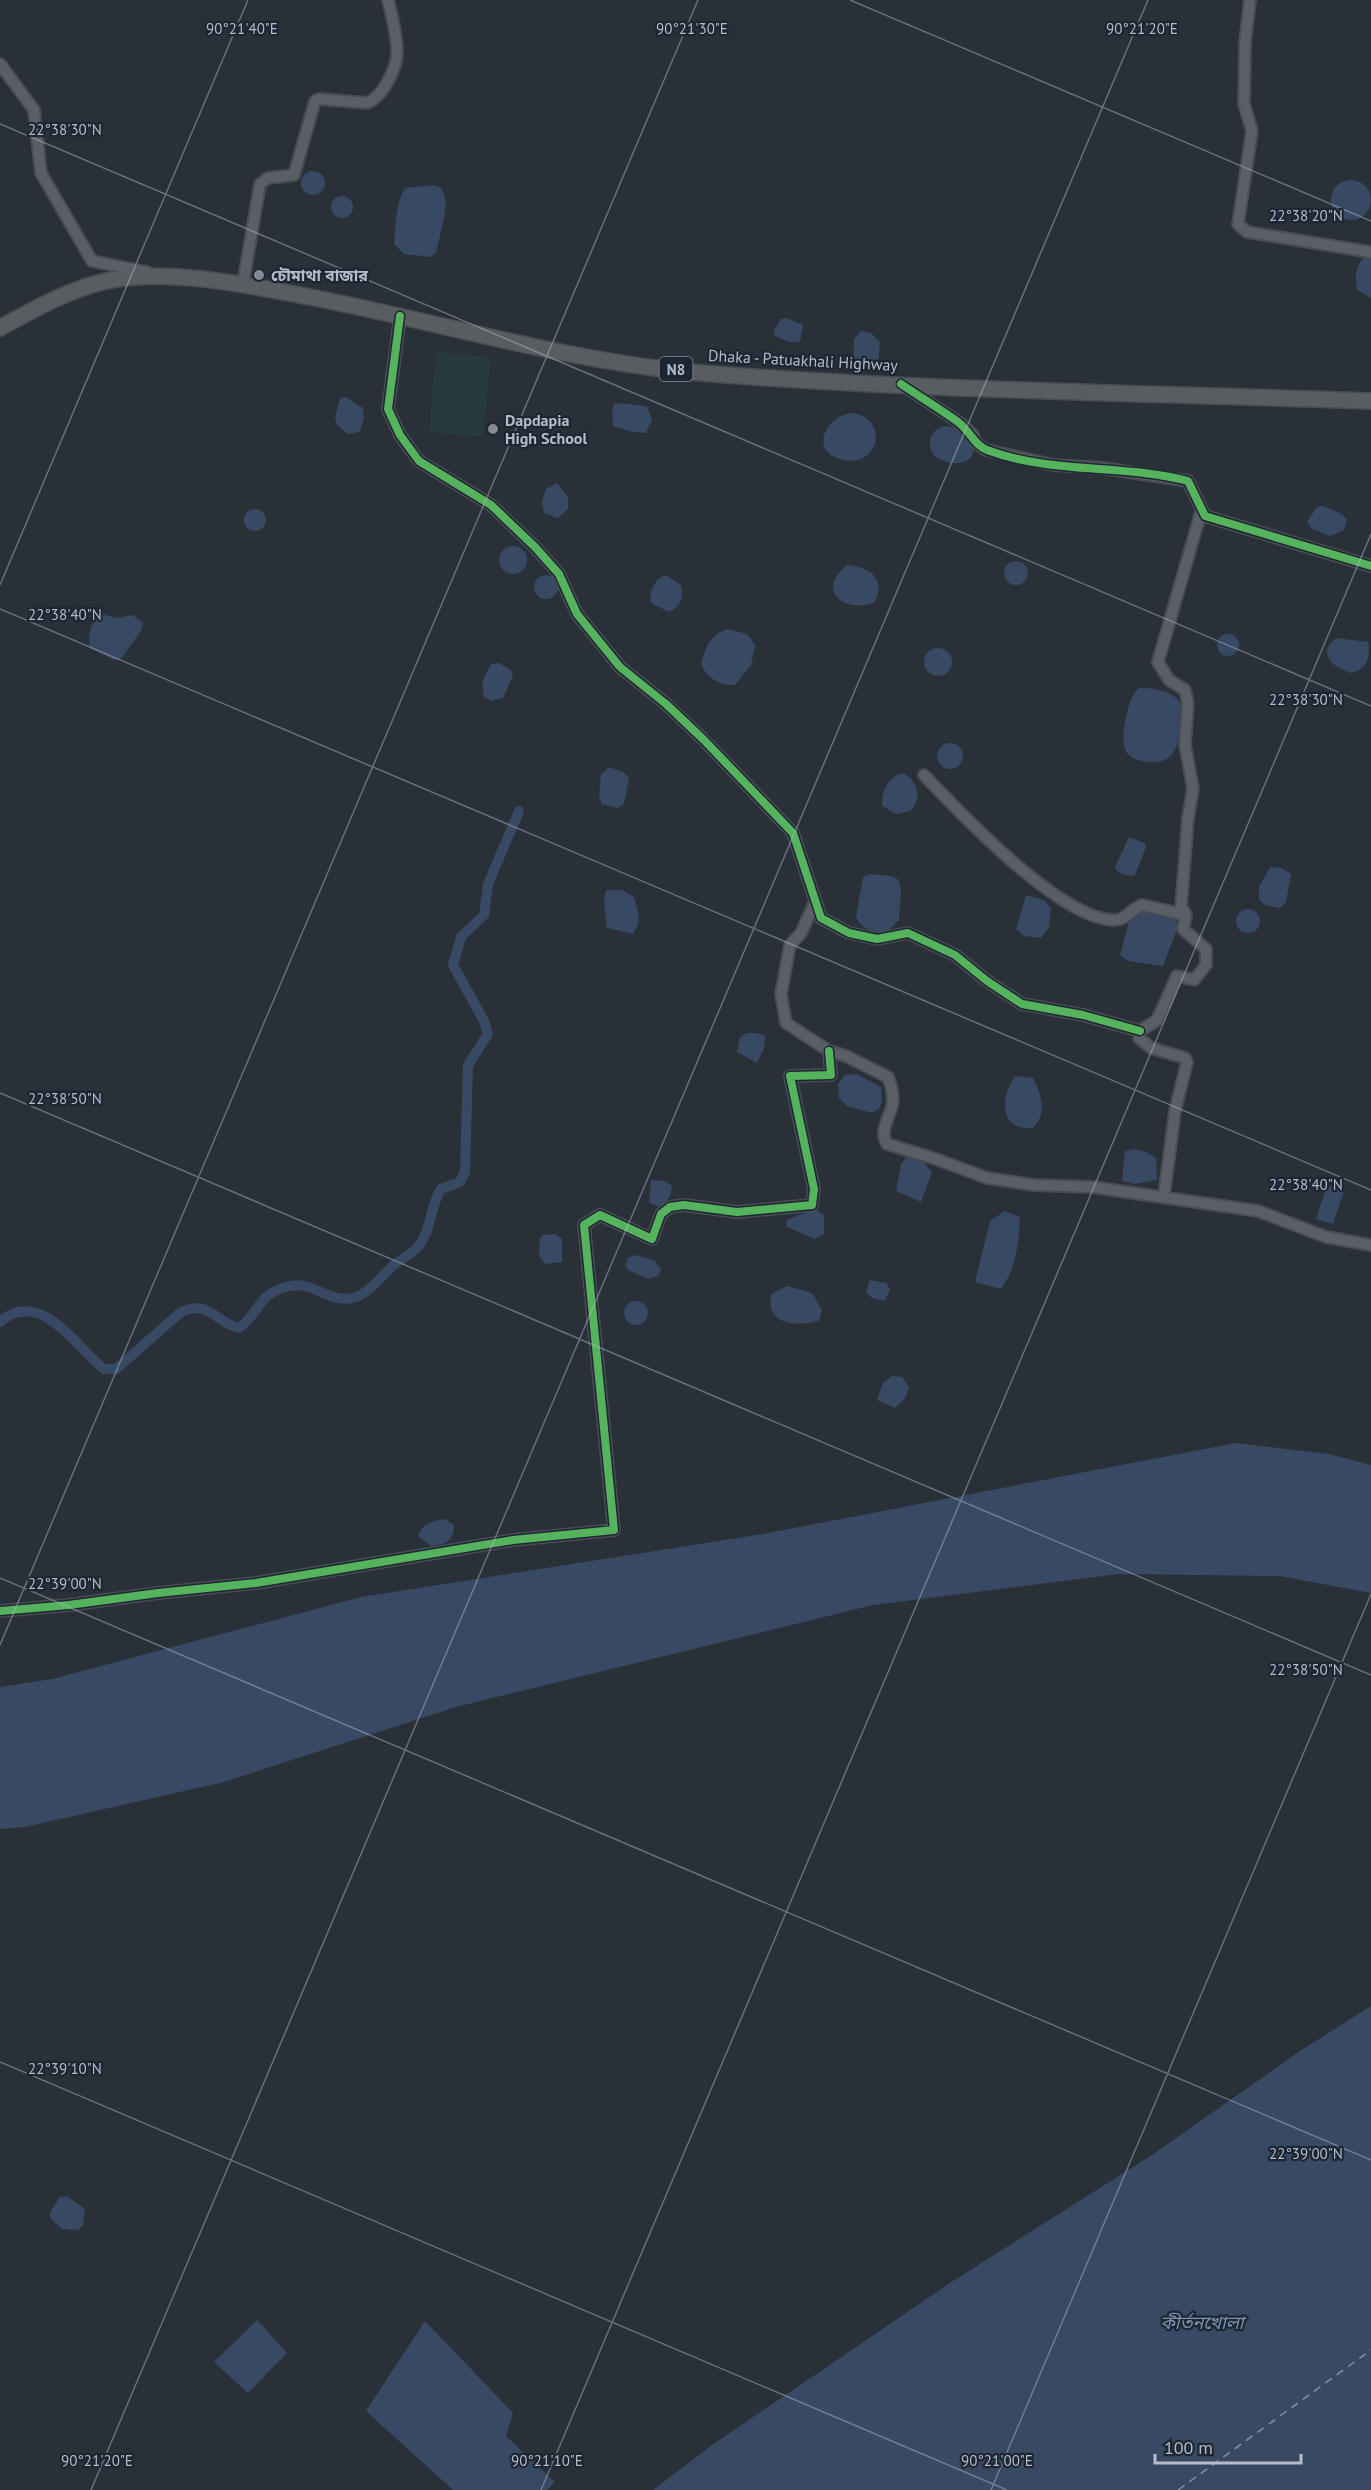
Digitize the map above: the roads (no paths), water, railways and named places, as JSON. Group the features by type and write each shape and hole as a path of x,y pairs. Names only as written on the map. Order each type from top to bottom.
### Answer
{"highway":[{"name":"Dhaka - Patuakhali Highway","path":"0,328 49,302 105,281 168,277 243,284 609,360 676,369 901,384 1371,401"}],"street":[{"path":"243,284 260,184 262,179 294,175 315,101 319,99 367,102 374,100 387,81 397,52 388,0"},
{"path":"1250,0 1245,43 1244,104 1252,131 1238,224 1247,232 1371,252"},
{"path":"0,64 34,110 41,173 92,261 168,277"},
{"path":"400,316 388,409 400,435 419,460 491,505 535,547 559,574 577,614 620,667 666,704 704,740 793,833 821,918 849,933 877,939 908,933 955,955 987,981 1022,1004 1083,1016 1140,1031 1157,1020 1177,976 1194,980 1206,965 1206,950 1183,928 1186,915 1181,907 1188,818 1193,789 1185,744 1188,704 1185,690 1169,680 1158,662 1201,512 1198,499 1188,481 1102,468 1053,465 986,450 976,443 973,435 960,423 901,384"},
{"path":"1201,512 1205,516 1279,540 1371,566"},
{"path":"924,775 1008,857 1070,906 1103,919 1124,918 1131,909 1142,905 1186,915"},
{"path":"815,902 801,933 790,945 781,994 786,1023 829,1051 846,1056 888,1077 893,1091 892,1106 884,1130 887,1144 936,1158 987,1178 1034,1185 1092,1187 1258,1211 1326,1237 1371,1245"},
{"path":"1140,1031 1139,1038 1143,1044 1185,1058 1187,1062 1176,1111 1164,1196"},
{"path":"0,1611 256,1583 513,1540 614,1530 584,1225 600,1215 652,1239 662,1214 670,1207 684,1205 737,1212 812,1205 814,1190 790,1077 831,1075 829,1051"}],"water":[{"path":"313,171 321,175 325,183 321,191 313,195 305,191 301,183 305,175"},
{"path":"1351,180 1359,181 1365,186 1370,192 1370,208 1365,214 1359,219 1351,220 1343,219 1337,214 1332,208 1331,200 1332,192 1337,186 1343,181"},
{"path":"435,185 442,189 446,201 436,253 431,257 404,254 394,244 399,201 405,188"},
{"path":"342,196 350,199 353,207 350,215 342,218 334,215 331,207 334,199"},
{"path":"1371,256 1371,298 1357,290 1356,276 1357,268 1364,257"},
{"path":"787,318 803,325 800,342 790,342 775,336 774,330 781,319"},
{"path":"861,331 871,333 880,342 878,364 869,370 863,369 854,359 854,339"},
{"path":"346,397 363,408 364,419 359,432 348,434 337,425 335,418 340,398"},
{"path":"615,403 647,406 652,420 646,433 632,432 613,426 612,411"},
{"path":"854,413 866,418 873,426 876,435 875,444 862,458 851,461 837,458 824,447 825,432 836,419"},
{"path":"945,426 963,429 970,439 973,454 968,460 950,463 934,455 930,447 931,437 936,430"},
{"path":"557,483 568,497 568,509 558,518 544,513 542,501 546,489"},
{"path":"1323,506 1342,514 1347,520 1344,530 1330,536 1312,529 1307,522 1317,507"},
{"path":"255,509 263,512 266,520 263,528 255,531 247,528 244,520 247,512"},
{"path":"513,546 523,550 527,560 523,570 513,574 503,570 499,560 503,550"},
{"path":"1016,561 1025,564 1028,573 1025,582 1016,585 1007,582 1004,573 1007,564"},
{"path":"847,565 863,568 874,576 877,581 878,595 874,603 853,605 837,598 834,583"},
{"path":"546,575 555,578 558,587 555,596 546,599 537,596 534,587 537,578"},
{"path":"666,575 681,585 682,590 679,604 669,612 651,603 655,582"},
{"path":"101,614 117,618 132,615 143,622 141,631 120,660 114,660 90,648 91,630"},
{"path":"728,629 747,634 755,645 751,665 735,685 714,680 701,663 713,637"},
{"path":"1228,634 1236,637 1239,645 1236,653 1228,656 1220,653 1217,645 1220,637"},
{"path":"1336,638 1368,642 1367,662 1361,669 1351,673 1339,668 1330,660 1327,655 1328,650"},
{"path":"938,648 948,652 952,662 948,672 938,676 928,672 924,662 928,652"},
{"path":"499,663 512,671 513,675 503,698 491,701 484,697 482,682 491,664"},
{"path":"1139,688 1157,689 1169,693 1182,706 1176,747 1172,755 1165,760 1156,762 1135,759 1125,749 1126,717 1131,699"},
{"path":"950,743 959,747 963,756 959,765 950,769 941,765 937,756 941,747"},
{"path":"609,767 623,772 629,778 624,804 617,808 602,804 599,796 601,774"},
{"path":"903,773 915,785 916,801 910,811 896,814 882,806 883,795 889,781"},
{"path":"1129,837 1144,843 1146,847 1135,875 1132,876 1120,873 1115,867"},
{"path":"1270,867 1282,868 1291,874 1286,902 1280,908 1265,905 1259,900 1259,887"},
{"path":"870,874 891,876 899,880 901,891 899,920 888,931 869,930 856,917 863,877"},
{"path":"606,890 622,890 634,897 638,921 633,934 607,928 604,902"},
{"path":"1026,895 1044,900 1051,908 1049,927 1041,938 1024,936 1016,929"},
{"path":"1136,909 1171,916 1177,921 1176,932 1163,966 1128,961 1120,955 1131,914"},
{"path":"1248,909 1256,913 1260,921 1256,929 1248,933 1240,929 1236,921 1240,913"},
{"path":"747,1033 765,1036 764,1048 757,1063 737,1052 740,1037"},
{"path":"857,1074 881,1087 882,1101 879,1109 872,1113 847,1106 839,1098 838,1084 845,1075"},
{"path":"1015,1076 1033,1078 1038,1090 1042,1110 1033,1128 1022,1128 1008,1119 1005,1103"},
{"path":"1135,1149 1156,1158 1157,1180 1135,1184 1122,1181 1125,1151"},
{"path":"907,1156 924,1163 932,1172 921,1202 896,1191 901,1164"},
{"path":"651,1180 665,1181 672,1186 671,1194 663,1208 649,1203"},
{"path":"1327,1185 1344,1191 1333,1224 1316,1219"},
{"path":"815,1209 824,1215 824,1234 815,1239 787,1227 786,1220"},
{"path":"1005,1211 1020,1217 1018,1245 1013,1264 1001,1289 975,1282 990,1221"},
{"path":"555,1234 562,1239 562,1262 545,1264 539,1256 540,1238 543,1235"},
{"path":"635,1255 654,1260 661,1269 659,1275 648,1279 628,1270 625,1265 628,1258"},
{"path":"870,1280 886,1283 890,1289 885,1301 872,1298 866,1292"},
{"path":"787,1286 812,1293 822,1310 819,1321 801,1324 777,1318 770,1304 771,1294"},
{"path":"636,1301 645,1304 648,1313 645,1322 636,1325 627,1322 624,1313 627,1304"},
{"path":"892,1376 902,1377 909,1387 906,1397 895,1408 877,1400 883,1383"},
{"path":"1236,1443 1329,1454 1371,1465 1371,1593 1280,1576 1119,1574 873,1605 456,1707 224,1782 25,1827 0,1829 0,1687 52,1679 361,1597 763,1534"},
{"path":"444,1519 454,1525 453,1535 448,1541 431,1546 418,1536 425,1526"},
{"name":"কীর্তনখোলা","path":"1371,2006 1371,2490 653,2490 712,2445 953,2281 1152,2155 1300,2051"},
{"path":"67,2196 85,2209 83,2225 78,2230 62,2229 50,2218 50,2212 60,2197"},
{"path":"257,2320 287,2353 248,2393 214,2362"},
{"path":"425,2321 513,2413 506,2436 555,2482 547,2490 453,2490 366,2411"}],"waterway":[{"path":"0,1322 15,1313 29,1311 43,1315 69,1335 104,1369 116,1369 181,1312 199,1308 239,1328 269,1295 286,1287 299,1285 334,1297 353,1298 368,1290 395,1264 417,1248 425,1234 441,1189 460,1182 465,1172 468,1065 488,1034 484,1021 453,965 461,937 484,915 488,884 519,811"}],"place":[{"name":"চৌমাথা বাজার","path":"259,275"},
{"name":"Dapdapia High School","path":"493,429"}]}
